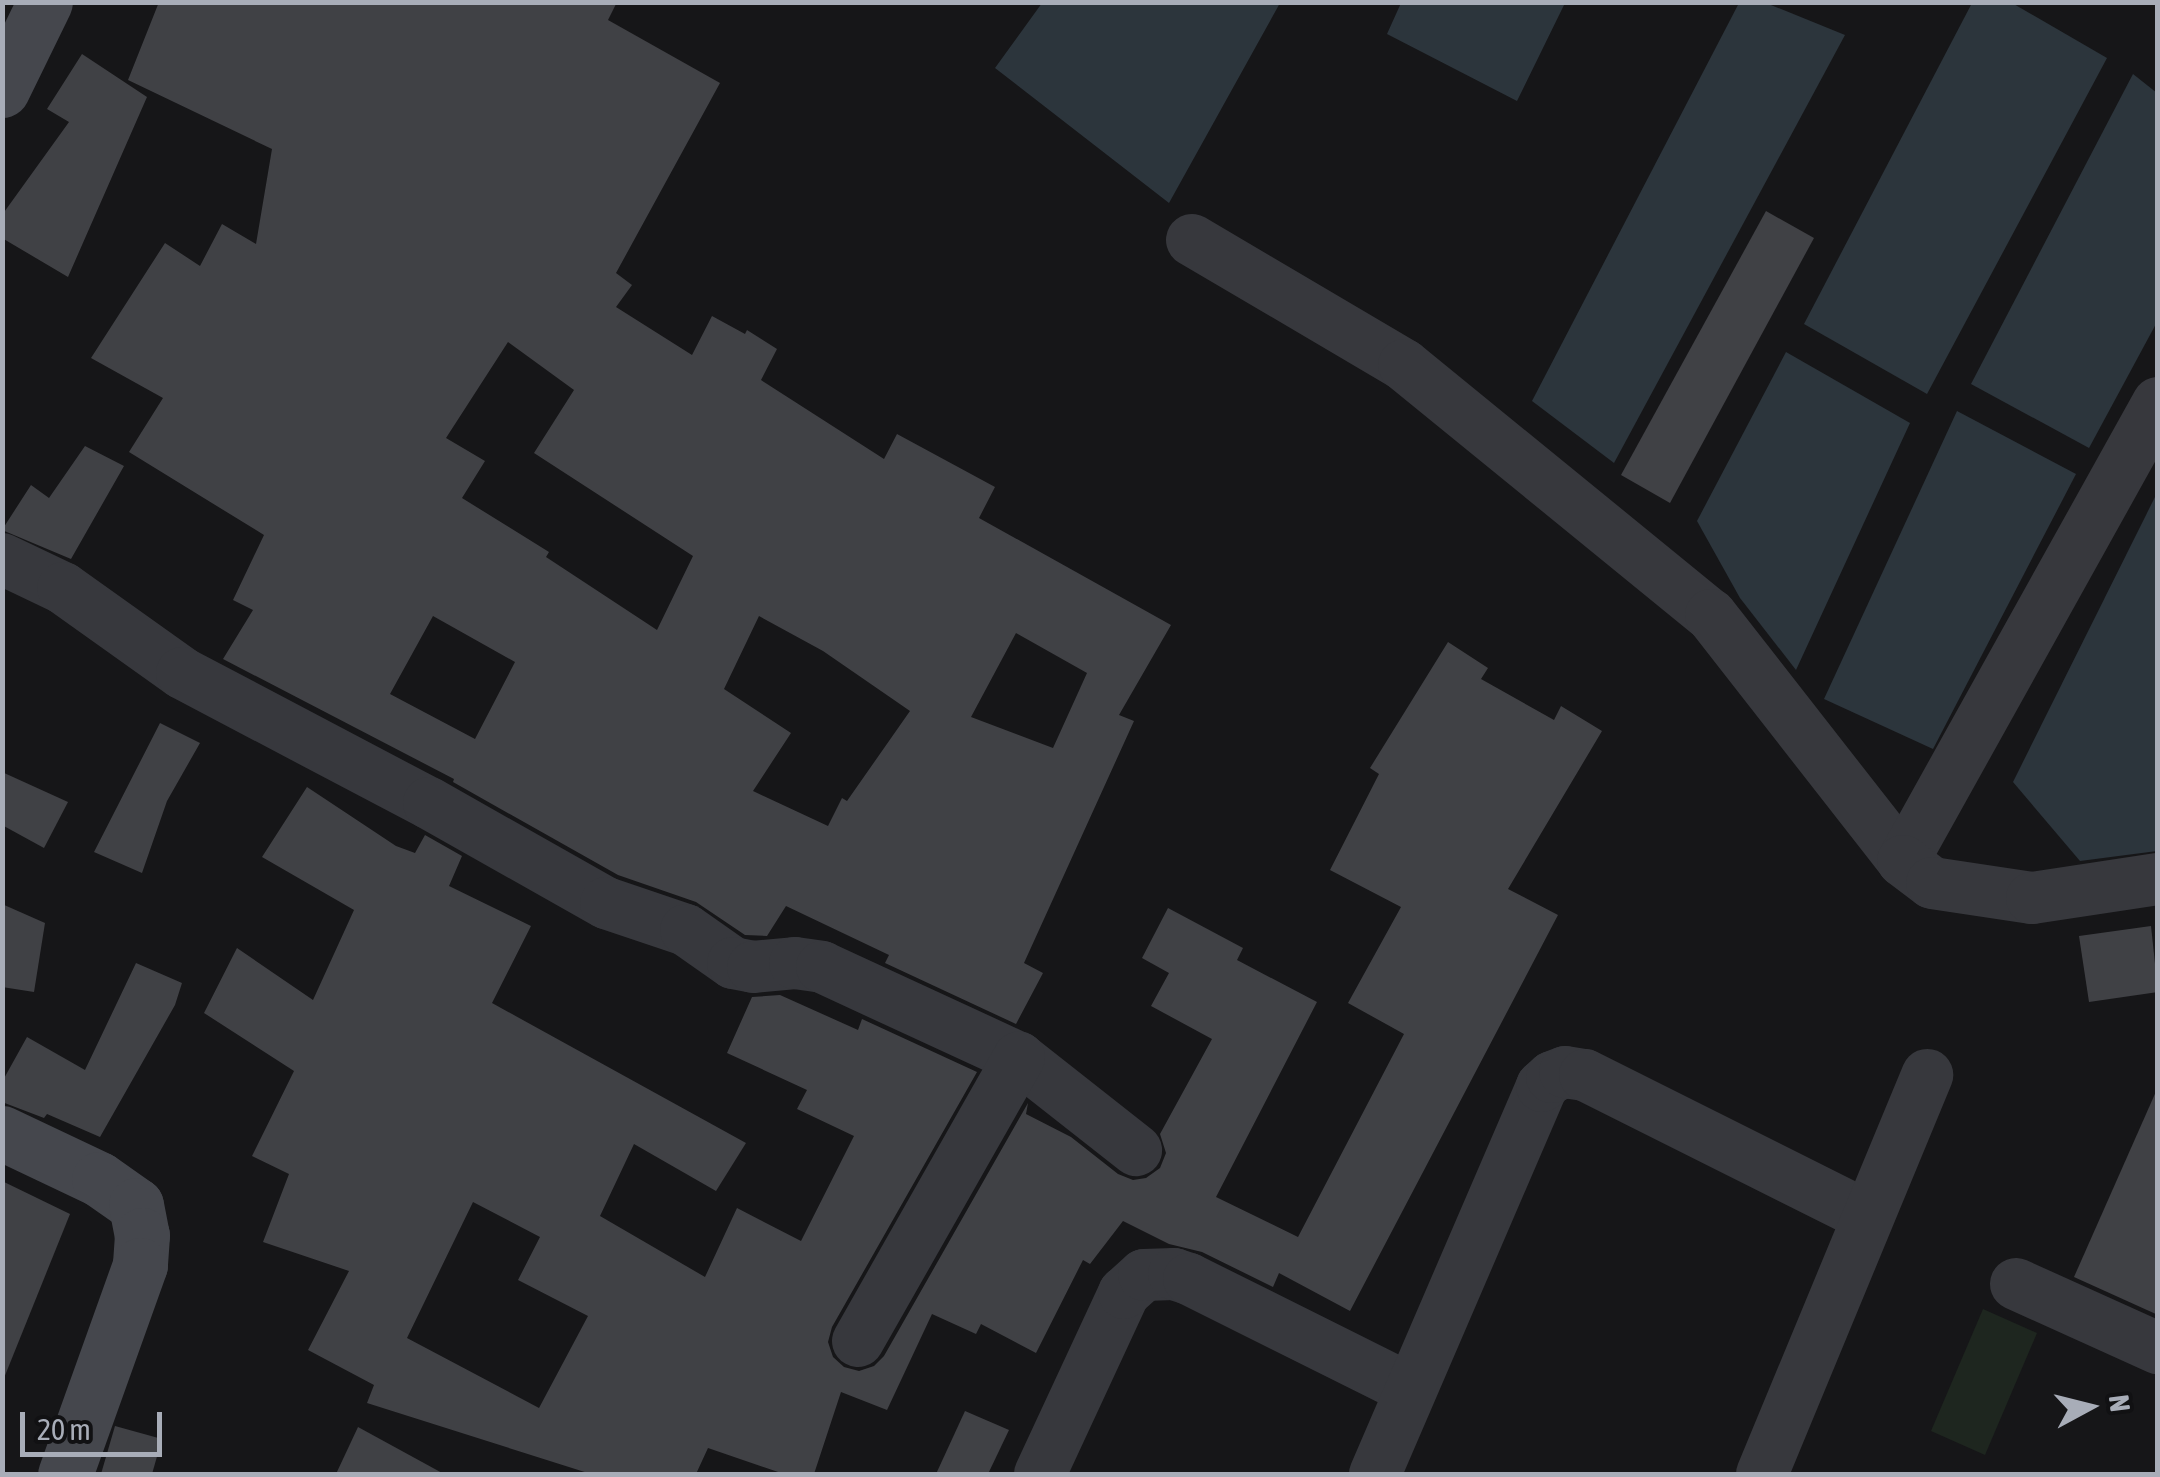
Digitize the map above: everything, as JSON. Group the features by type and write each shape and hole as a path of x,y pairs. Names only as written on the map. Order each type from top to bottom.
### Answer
{"street":[{"path":"2,90 44,2"},
{"path":"1192,240 1404,365 1711,615 1902,861 1932,883 2032,898 2158,879"},
{"path":"1902,861 2158,403"},
{"path":"2,559 63,588 182,673 429,803 606,903 686,930 733,962 752,967 794,963 822,968 1019,1058 1136,1150"},
{"path":"858,1341 1019,1058"},
{"path":"1375,1474 1542,1086 1552,1077 1565,1072 1584,1076 1868,1216"},
{"path":"1762,1474 1926,1075"},
{"path":"2,1133 99,1179 136,1205 142,1235 140,1264 65,1474"},
{"path":"1040,1474 1124,1292 1144,1275 1174,1274 1189,1279 1410,1389"},
{"path":"2016,1284 2158,1348"}],"shaded area":[{"path":"1042,2 1280,3 1169,203 995,68"},
{"path":"1401,2 1565,3 1517,101 1387,34"},
{"path":"1739,3 1766,3 1845,35 1614,463 1532,401"},
{"path":"1972,3 2012,3 2107,58 1927,394 1804,324"},
{"path":"2133,74 2157,93 2157,322 2089,448 1971,384"},
{"path":"1786,352 1910,423 1796,670 1740,598 1697,521"},
{"path":"1957,411 2076,474 1933,749 1824,699"},
{"path":"2157,493 2157,851 2080,861 2013,782"},
{"path":"1983,1309 2037,1333 1985,1455 1931,1431"}],"building":[{"path":"159,2 617,2 608,20 720,83 616,273 632,285 616,307 692,355 712,316 745,334 747,330 777,349 761,380 884,459 897,434 995,487 979,518 1171,625 1119,715 1134,721 1024,963 1043,973 1016,1024 885,963 889,955 786,906 767,936 745,935 696,902 618,875 453,782 454,779 223,659 253,610 233,600 264,535 129,452 163,398 91,358 165,243 200,266 222,224 256,244 272,149 128,80","holes":["508,342 574,390 534,453 693,556 657,630 546,557 549,552 462,498 485,461 446,438","433,616 515,662 475,739 390,694","759,616 823,651 910,711 847,801 842,798 828,826 753,791 791,733 724,689","1016,633 1087,673 1053,748 971,717"]},
{"path":"82,54 147,97 68,277 2,238 2,215 69,122 47,109"},
{"path":"1766,211 1814,238 1670,503 1621,475"},
{"path":"85,446 124,466 71,559 2,530 31,485 49,498"},
{"path":"1448,642 1488,668 1481,679 1554,720 1561,706 1602,731 1508,889 1558,915 1350,1311 1279,1273 1273,1287 1202,1252 1169,1244 1123,1221 1090,1264 1083,1260 1036,1353 981,1324 976,1334 932,1314 887,1410 841,1392 814,1474 784,1474 708,1448 696,1474 591,1474 367,1403 374,1385 308,1350 349,1271 263,1242 289,1174 252,1156 294,1071 204,1013 237,948 313,1000 354,910 262,857 307,787 396,846 415,853 425,835 462,856 449,886 531,926 492,1003 746,1143 716,1191 634,1144 600,1216 705,1277 737,1208 801,1241 854,1136 797,1109 807,1090 727,1053 752,997 780,995 858,1030 862,1019 977,1072 832,1327 828,1342 833,1357 844,1367 859,1371 874,1366 884,1356 1028,1103 1026,1114 1071,1137 1118,1174 1133,1180 1146,1178 1160,1168 1166,1153 1160,1134 1212,1039 1151,1006 1169,973 1142,958 1168,908 1243,948 1237,960 1317,1002 1216,1197 1298,1237 1404,1034 1348,1003 1401,907 1330,870 1379,774 1370,768","holes":["473,1202 540,1237 518,1280 588,1316 539,1408 407,1338"]},
{"path":"160,723 200,743 167,801 142,873 94,852"},
{"path":"2,772 68,802 44,848 2,825"},
{"path":"2,904 45,923 34,992 2,987"},
{"path":"2151,926 2158,992 2089,1002 2079,936"},
{"path":"136,963 182,983 175,1005 100,1137 47,1114 44,1118 2,1102 2,1082 27,1037 85,1070"},
{"path":"2158,1087 2158,1315 2074,1277"},
{"path":"2,1181 70,1214 4,1378 2,1377"},
{"path":"965,1411 1009,1430 988,1474 936,1474"},
{"path":"115,1426 162,1439 152,1474 101,1474"},
{"path":"358,1427 444,1474 336,1474"}]}
